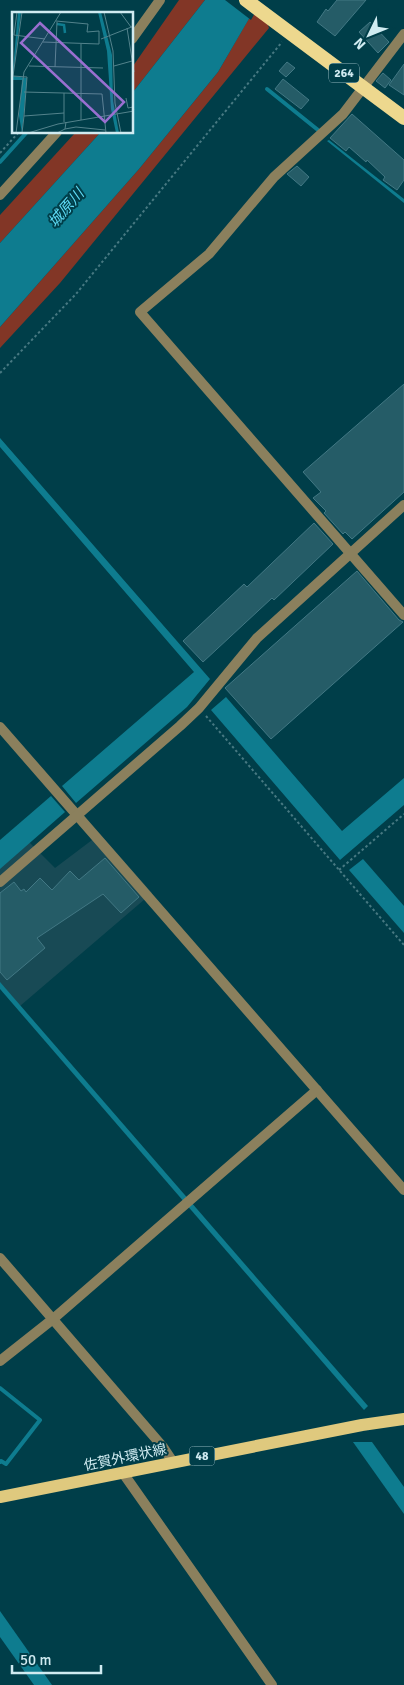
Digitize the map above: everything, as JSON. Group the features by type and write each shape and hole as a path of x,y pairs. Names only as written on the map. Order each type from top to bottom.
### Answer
{"highway":[{"name":"264","path":"246,0 404,118"}],"main road":[{"name":"佐賀外環状線","path":"0,1497 362,1425 404,1419"}],"street":[{"path":"134,36 160,0"},
{"path":"404,34 343,114 274,177 209,254 140,312 404,615"},
{"path":"0,196 55,134"},
{"path":"0,882 180,726 199,708 257,638 404,505"},
{"path":"0,727 404,1190"},
{"path":"0,1361 53,1319 317,1090"},
{"path":"0,1258 163,1447 173,1462"},
{"path":"123,1473 272,1685"}],"path":[{"path":"0,373 76,294 287,31"},
{"path":"0,153 17,134"},
{"path":"199,708 404,945"},
{"path":"339,870 404,814"}],"shaded area":[{"path":"179,0 205,0 134,91 134,65"},
{"path":"259,1 269,28 60,283 0,348 0,327 139,169 218,72"},
{"path":"74,134 99,134 0,243 0,215"},
{"path":"100,834 152,893 20,1006 0,983 0,861 26,839 55,868"}],"water":[{"name":"城原川","path":"205,0 260,0 218,72 139,169 0,327 0,243 99,134 134,134 134,91"},
{"path":"329,140 404,199 404,203 327,141"},
{"path":"0,438 210,679 187,707 76,803 62,786 194,672 0,447"},
{"path":"226,697 342,831 404,778 404,805 340,860 211,710"},
{"path":"51,796 65,812 0,869 0,840"},
{"path":"363,859 404,906 404,933 349,870"},
{"path":"0,982 368,1406 364,1410 0,989"},
{"path":"353,1442 372,1442 404,1487 404,1514"},
{"path":"0,1611 52,1685 34,1685 0,1637"}],"pier":[{"path":"225,0 262,0 251,20"}],"building":[{"path":"337,0 366,0 335,36 317,22 326,9 328,11"},
{"path":"370,22 389,42 378,53 359,32"},
{"path":"287,62 295,68 286,77 279,71"},
{"path":"404,64 404,95 389,85"},
{"path":"383,73 391,80 385,88 376,81"},
{"path":"283,79 309,100 301,109 275,89"},
{"path":"352,114 404,160 404,180 397,190 383,180 385,177 367,160 366,162 349,147 346,151 330,138"},
{"path":"297,166 309,177 301,186 287,174"},
{"path":"404,384 404,492 352,539 345,532 343,534 324,513 326,511 313,498 321,492 303,472"},
{"path":"314,523 333,544 274,600 272,598 203,662 183,641 244,584 247,587"},
{"path":"357,571 399,620 403,622 271,739 225,688"},
{"path":"105,858 139,897 121,913 103,894 37,938 45,948 7,980 0,972 0,893 14,882 21,891 24,889 26,892 40,878 52,890 70,871 79,880"}],"waterway":[{"path":"267,89 318,130"},
{"path":"0,162 25,134"},
{"path":"0,1388 40,1420 6,1464 0,1462"}]}
